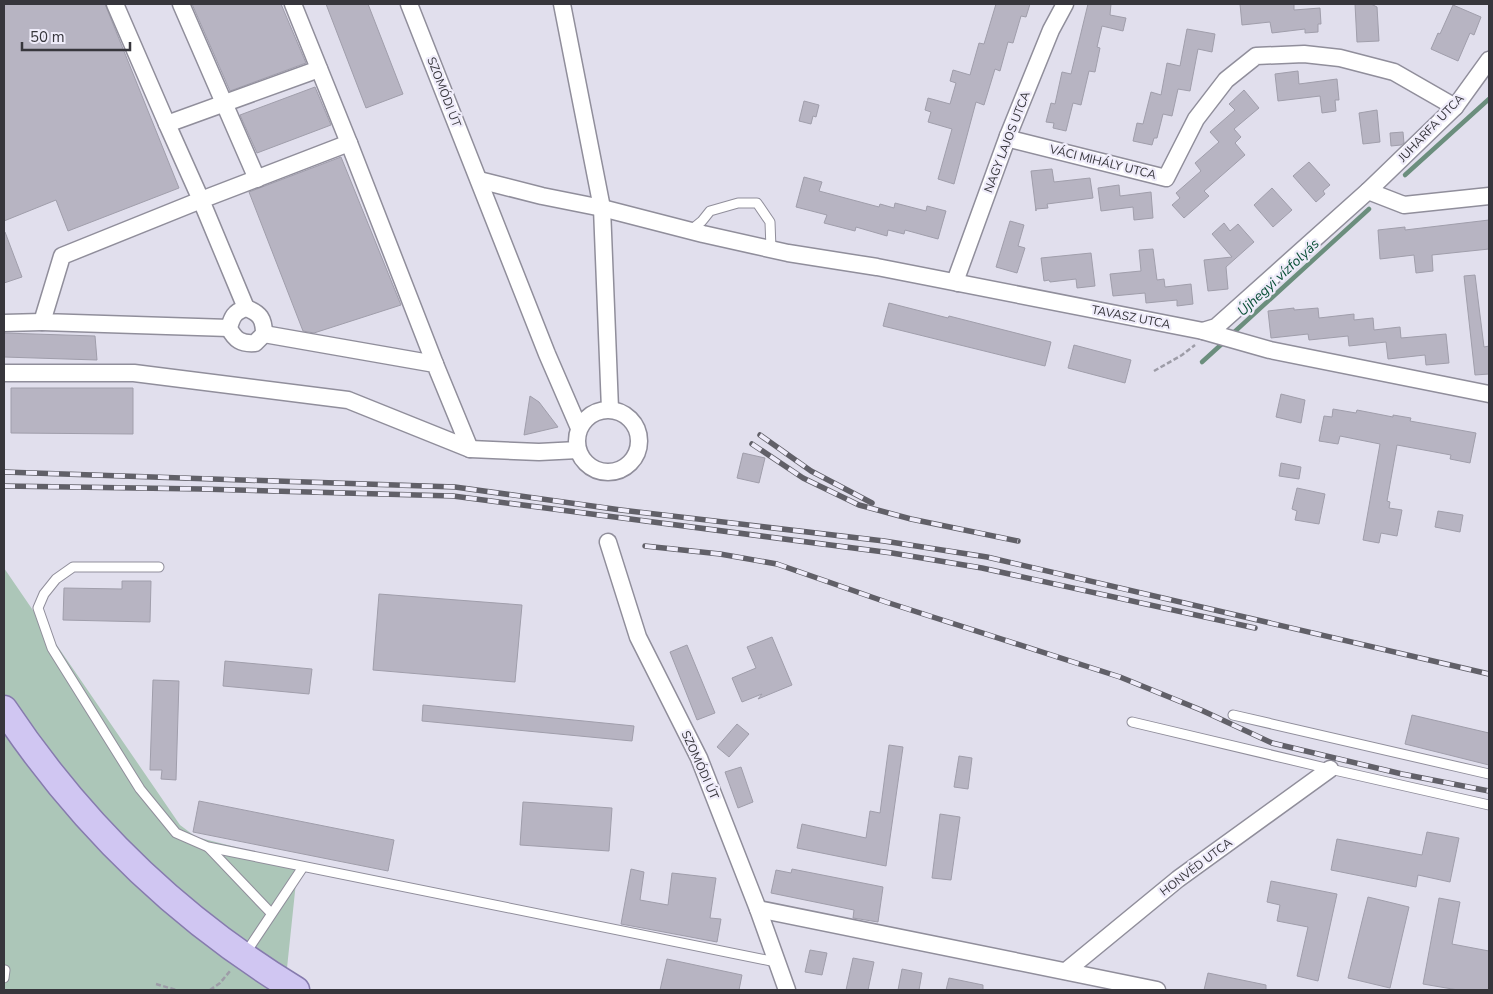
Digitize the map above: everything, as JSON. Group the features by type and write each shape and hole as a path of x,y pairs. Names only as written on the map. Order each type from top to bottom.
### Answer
{"main road":[{"path":"4,709 45,767 93,824 132,864 219,938 296,990"}],"street":[{"path":"115,4 246,308"},
{"path":"181,4 257,178"},
{"path":"293,4 470,449"},
{"name":"SZOMÓDI ÚT","path":"410,4 558,380 579,428"},
{"path":"562,4 602,208 602,411"},
{"name":"NAGY LAJOS UTCA","path":"958,283 956,279 1008,136 1051,30 1065,4"},
{"name":"VÁCI MIHÁLY UTCA","path":"1008,136 1014,140 1166,178 1196,119 1226,80 1256,56 1304,54 1340,58 1394,72 1455,107"},
{"name":"JUHARFA UTCA","path":"1212,334 1216,327 1368,191 1455,107 1489,60"},
{"path":"167,124 319,69"},
{"path":"42,322 62,256 349,143"},
{"name":"TAVASZ UTCA","path":"479,180 542,196 699,228 771,249 958,283 1212,334 1245,344 1489,394"},
{"path":"1368,191 1404,205 1489,196"},
{"path":"246,308 257,312 264,322 264,334 254,343 243,344 233,337 229,328 232,316 246,308"},
{"path":"4,323 42,322 229,328"},
{"path":"264,334 435,364"},
{"path":"4,373 134,373 348,400 470,449 539,452 578,450"},
{"path":"558,380 576,398 602,411 625,414 635,424 639,437 638,450 626,466 617,471 598,471 582,459 578,450 576,439 579,428 585,419 602,411"},
{"name":"SZOMÓDI ÚT","path":"608,542 638,637 699,758 758,909 787,990"},
{"name":"HONVÉD UTCA","path":"1066,971 1178,879 1330,769"},
{"path":"758,909 1157,990"}],"lane":[{"path":"699,228 710,211 738,203 757,203 770,222 771,249"},
{"path":"159,567 73,567 56,578 44,594 38,608 52,648 140,789 176,833 208,847 776,962"},
{"path":"1233,715 1489,774"},
{"path":"1132,722 1489,805"},
{"path":"208,847 271,913"},
{"path":"243,956 303,866"}],"path":[{"path":"1154,371 1182,355 1212,334"},
{"path":"210,990 220,983 243,956"},
{"path":"156,984 176,990"}],"green space":[{"path":"4,568 180,825 196,837 298,863 287,968 308,990 4,990"}],"building":[{"path":"4,4 105,4 179,188 68,231 56,200 4,221"},
{"path":"192,4 281,4 306,63 230,91"},
{"path":"326,4 368,4 403,94 366,108"},
{"path":"996,4 1030,4 1026,17 1021,16 1013,43 1008,42 1000,71 995,69 984,105 976,102 954,184 938,179 952,129 928,122 931,112 925,110 928,98 950,104 956,83 950,81 953,70 970,75 979,43 984,44"},
{"path":"1088,4 1111,4 1110,15 1126,18 1123,31 1102,26 1097,47 1100,48 1095,72 1089,71 1081,105 1073,103 1066,131 1053,128 1054,123 1046,122 1051,103 1055,104 1062,72 1071,74"},
{"path":"1240,4 1294,4 1294,10 1320,8 1321,24 1318,24 1318,32 1305,33 1305,29 1272,33 1270,22 1242,25"},
{"path":"1355,4 1371,4 1377,7 1379,41 1357,42"},
{"path":"1453,5 1481,17 1474,35 1470,33 1458,61 1431,49"},
{"path":"1187,29 1215,34 1212,52 1198,49 1190,91 1178,89 1172,116 1163,114 1157,138 1154,138 1152,145 1133,141 1137,123 1143,124 1151,92 1161,95 1167,63 1180,66"},
{"path":"1298,71 1299,84 1337,79 1339,100 1335,100 1336,111 1322,113 1320,96 1278,101 1275,74"},
{"path":"315,87 331,125 257,153 240,115"},
{"path":"1244,90 1259,108 1234,129 1241,137 1235,143 1245,155 1204,191 1209,196 1184,218 1172,205 1180,198 1176,193 1201,171 1195,163 1219,142 1210,132 1235,110 1229,104"},
{"path":"804,101 819,105 816,117 813,116 811,124 799,121"},
{"path":"1377,110 1380,142 1363,144 1359,113"},
{"path":"1403,132 1404,143 1391,146 1390,133"},
{"path":"341,157 401,305 314,333 303,331 249,192"},
{"path":"1309,162 1330,185 1323,191 1325,194 1316,202 1293,176"},
{"path":"1052,169 1054,182 1090,178 1093,198 1047,204 1048,208 1036,209 1036,211 1031,171"},
{"path":"804,177 822,182 819,191 879,207 880,204 894,208 895,203 926,211 927,206 946,211 938,239 905,230 904,234 888,230 887,236 856,227 855,231 824,223 827,215 796,207"},
{"path":"1119,185 1120,196 1151,192 1153,218 1134,220 1133,207 1101,211 1098,188"},
{"path":"1272,188 1292,210 1273,227 1254,205"},
{"path":"1489,220 1489,249 1432,255 1433,271 1416,273 1414,255 1380,259 1378,230 1405,227 1405,230"},
{"path":"1010,221 1024,225 1018,246 1025,248 1017,273 996,267"},
{"path":"1224,223 1230,231 1238,224 1254,242 1226,267 1228,289 1208,291 1204,260 1232,257 1212,234"},
{"path":"4,233 22,277 4,283"},
{"path":"1153,249 1157,280 1164,279 1165,287 1191,284 1193,304 1177,306 1177,300 1146,303 1145,293 1113,296 1110,274 1141,271 1139,250"},
{"path":"1091,253 1095,286 1077,288 1076,279 1044,281 1041,258"},
{"path":"1475,275 1484,347 1489,346 1489,374 1475,375 1464,276"},
{"path":"889,303 1051,342 1045,366 883,326"},
{"path":"1294,308 1294,310 1318,308 1319,318 1354,314 1354,320 1373,318 1374,330 1400,327 1401,338 1446,334 1449,363 1426,365 1425,355 1388,359 1386,342 1349,346 1348,336 1309,340 1308,334 1271,338 1268,311"},
{"path":"4,333 95,336 97,360 4,357"},
{"path":"1074,345 1131,360 1125,383 1068,368"},
{"path":"11,388 133,388 133,434 11,433"},
{"path":"1281,394 1305,400 1301,423 1276,417"},
{"path":"530,396 539,402 558,427 524,435"},
{"path":"1333,409 1356,413 1357,410 1393,417 1393,415 1411,418 1410,421 1476,433 1470,463 1450,459 1451,455 1397,445 1387,501 1390,502 1389,508 1402,510 1397,536 1381,533 1379,543 1363,540 1380,444 1340,436 1338,444 1319,441 1324,416 1332,417"},
{"path":"743,453 765,458 759,483 737,478"},
{"path":"1281,463 1301,467 1299,479 1279,476"},
{"path":"1297,488 1325,494 1319,524 1295,520 1297,511 1292,509"},
{"path":"1438,511 1463,515 1460,532 1435,527"},
{"path":"122,581 151,581 150,622 63,620 64,588 122,589"},
{"path":"379,594 522,605 515,682 373,670"},
{"path":"772,637 792,685 758,699 762,694 742,702 732,678 756,668 747,647"},
{"path":"687,645 715,713 697,720 670,652"},
{"path":"225,661 312,669 309,694 223,686"},
{"path":"153,680 179,681 176,780 161,779 162,770 150,770"},
{"path":"423,705 634,726 632,741 422,721"},
{"path":"1412,715 1489,733 1489,765 1405,744"},
{"path":"737,724 749,734 729,757 717,747"},
{"path":"889,745 903,747 886,866 797,848 802,824 866,838 870,811 880,813"},
{"path":"959,756 972,758 968,789 954,787"},
{"path":"741,767 753,802 738,808 725,772"},
{"path":"199,801 394,840 388,871 193,832"},
{"path":"523,802 612,808 609,851 520,845"},
{"path":"940,814 960,817 951,880 932,878"},
{"path":"1427,832 1459,838 1450,882 1418,875 1416,887 1331,870 1337,839 1422,855"},
{"path":"631,869 644,872 640,900 668,905 672,873 716,878 710,918 721,919 717,942 621,924"},
{"path":"792,869 883,887 878,922 853,918 854,910 771,893 776,870 791,873"},
{"path":"1271,881 1337,894 1318,981 1297,976 1308,927 1277,921 1280,905 1267,902"},
{"path":"1368,897 1409,907 1390,988 1348,978"},
{"path":"1439,898 1460,902 1452,944 1489,951 1489,990 1458,990 1423,984"},
{"path":"810,950 827,953 822,975 805,972"},
{"path":"853,958 874,962 868,990 846,990"},
{"path":"667,959 742,975 739,990 660,990"},
{"path":"902,969 922,973 919,990 898,990"},
{"path":"1208,973 1266,985 1266,990 1204,990"},
{"path":"949,978 983,985 983,990 946,990"}],"waterway":[{"name":"Újhegyi vízfolyás","path":"1405,175 1489,99"},
{"name":"Újhegyi vízfolyás","path":"1231,335 1369,209"},
{"name":"Újhegyi vízfolyás","path":"1202,362 1224,342"}],"railway":[{"path":"760,435 811,471 872,503"},
{"path":"752,444 803,478 859,505 911,519 1018,541"},
{"path":"4,472 455,487 621,510 884,541 987,557 1489,674"},
{"path":"4,486 453,496 892,553 982,568 1255,628"},
{"path":"645,546 720,554 777,564 886,602 1120,677 1201,710 1272,743 1402,774 1489,791"}]}
